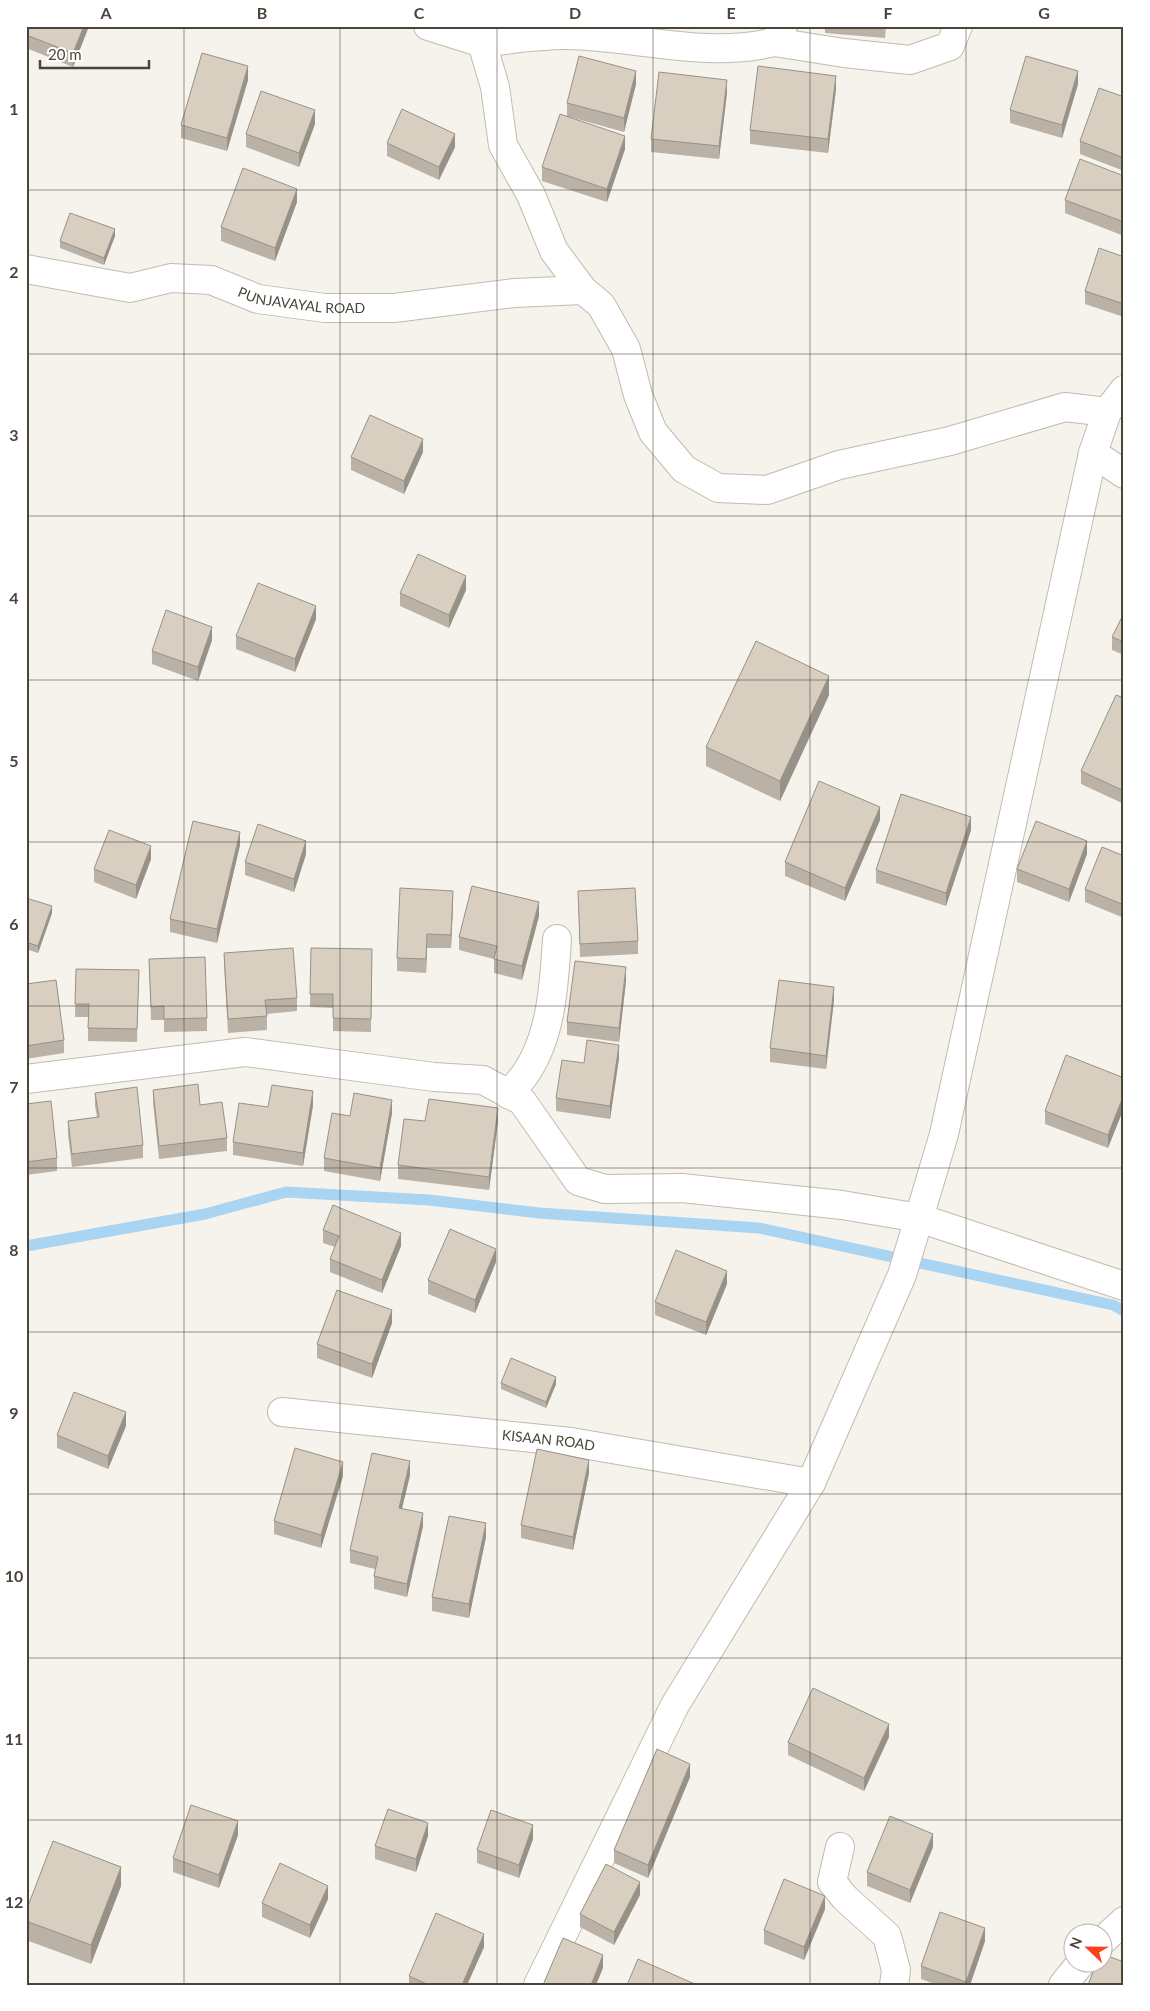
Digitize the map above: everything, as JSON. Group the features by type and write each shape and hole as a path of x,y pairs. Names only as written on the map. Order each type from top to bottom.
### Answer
{"street":[{"path":"428,26 482,43 566,35 717,50 750,48 779,34 844,53 910,60 950,46 958,26"},
{"path":"482,43 495,87 503,145 530,195 554,251 583,290 601,305 626,349 638,395 652,432 684,469 718,488 767,490 839,465 950,441 1065,407 1107,412"},
{"name":"PUNJAVAYAL ROAD","path":"26,269 130,288 171,278 211,280 258,299 325,308 394,308 514,293 583,290"},
{"path":"538,1985 674,1705 811,1483 902,1275 944,1134 1093,453 1107,412 1124,390"},
{"path":"1093,453 1124,474"},
{"path":"508,1094 526,1073 540,1045 553,990 557,939"},
{"path":"26,1079 245,1052 434,1077 483,1080 522,1101 578,1182 605,1189 682,1188 842,1205 1124,1286"},
{"name":"KISAAN ROAD","path":"282,1412 571,1442 811,1483"},
{"path":"840,1848 832,1882 845,1898 887,1936 896,1970 894,1985"},
{"path":"1063,1985 1072,1974"}],"building":[{"path":"26,26 84,26 73,53 26,35"},
{"path":"202,53 248,66 227,138 181,125"},
{"path":"579,56 636,71 624,118 567,103"},
{"path":"1026,56 1078,71 1062,125 1010,110"},
{"path":"758,66 836,76 828,139 750,130"},
{"path":"659,72 727,80 719,146 651,139"},
{"path":"1099,88 1124,97 1124,158 1080,141"},
{"path":"261,91 315,110 299,153 246,134"},
{"path":"402,109 455,134 439,167 387,143"},
{"path":"560,114 625,136 607,189 542,167"},
{"path":"1080,159 1124,176 1124,222 1065,200"},
{"path":"243,168 297,189 275,248 221,227"},
{"path":"70,213 115,229 104,258 60,241"},
{"path":"1099,248 1124,257 1124,304 1085,291"},
{"path":"370,415 423,439 404,481 351,457"},
{"path":"418,554 466,576 449,615 400,593"},
{"path":"258,583 316,606 295,659 236,636"},
{"path":"166,610 212,627 198,667 152,651"},
{"path":"1124,613 1124,642 1112,637"},
{"path":"756,641 829,676 780,781 706,747"},
{"path":"1116,695 1124,698 1124,791 1081,771"},
{"path":"819,781 880,807 845,888 785,862"},
{"path":"901,794 971,817 946,893 876,870"},
{"path":"193,821 240,832 217,929 170,919"},
{"path":"1036,821 1087,841 1069,889 1017,869"},
{"path":"258,824 306,841 294,879 245,862"},
{"path":"109,830 151,846 136,885 94,869"},
{"path":"1102,847 1124,856 1124,905 1085,889"},
{"path":"472,886 539,902 522,966 494,959 497,946 459,937"},
{"path":"400,888 453,891 451,935 427,934 426,959 397,958"},
{"path":"635,888 638,941 580,944 578,891"},
{"path":"26,898 52,906 38,946 26,942"},
{"path":"293,948 297,998 265,1000 267,1016 228,1019 224,953"},
{"path":"311,948 372,949 371,1019 333,1018 333,994 310,994"},
{"path":"205,957 207,1018 164,1019 164,1006 151,1007 149,959"},
{"path":"575,961 626,967 619,1028 567,1022"},
{"path":"76,969 139,970 137,1029 88,1028 89,1004 75,1004"},
{"path":"56,980 64,1040 26,1046 26,984"},
{"path":"779,980 834,987 826,1056 770,1048"},
{"path":"587,1040 619,1045 610,1106 556,1098 562,1060 584,1063"},
{"path":"1066,1055 1124,1078 1124,1094 1108,1135 1045,1111"},
{"path":"198,1084 200,1105 222,1102 227,1138 159,1146 153,1090"},
{"path":"272,1085 313,1091 303,1153 233,1142 239,1103 268,1107"},
{"path":"137,1087 143,1145 72,1154 68,1121 99,1117 95,1093"},
{"path":"354,1093 392,1100 380,1168 324,1158 332,1113 350,1116"},
{"path":"429,1099 498,1108 489,1177 398,1165 404,1119 425,1121"},
{"path":"51,1101 57,1158 26,1162 26,1104"},
{"path":"333,1205 401,1233 382,1280 330,1259 339,1236 323,1230"},
{"path":"450,1229 496,1249 475,1300 428,1280"},
{"path":"676,1250 727,1271 706,1322 655,1302"},
{"path":"337,1290 392,1310 372,1364 317,1344"},
{"path":"511,1358 556,1377 546,1402 501,1383"},
{"path":"74,1392 126,1412 108,1456 57,1435"},
{"path":"295,1448 343,1462 321,1535 274,1521"},
{"path":"537,1449 589,1460 573,1537 521,1525"},
{"path":"372,1453 410,1461 399,1508 423,1513 407,1584 374,1576 378,1557 350,1550"},
{"path":"449,1516 486,1523 469,1604 432,1597"},
{"path":"813,1688 889,1724 864,1778 788,1742"},
{"path":"657,1749 690,1764 648,1865 614,1850"},
{"path":"191,1805 238,1821 219,1875 173,1858"},
{"path":"388,1809 428,1823 416,1859 375,1846"},
{"path":"491,1810 533,1825 519,1865 477,1850"},
{"path":"890,1816 933,1834 910,1890 867,1872"},
{"path":"53,1841 121,1867 91,1945 26,1921 26,1911"},
{"path":"280,1863 328,1886 310,1925 262,1903"},
{"path":"606,1864 640,1882 614,1932 580,1914"},
{"path":"784,1879 825,1896 804,1947 764,1930"},
{"path":"940,1912 985,1928 966,1982 921,1966"},
{"path":"436,1913 484,1934 462,1985 429,1985 409,1976"},
{"path":"563,1938 603,1955 591,1985 543,1985"},
{"path":"1112,1958 1124,1962 1124,1985 1088,1985 1092,1974 1112,1974"},
{"path":"638,1959 697,1985 627,1985"}],"waterway":[{"path":"26,1246 205,1214 286,1192 429,1200 539,1213 759,1228 1113,1305 1124,1311"}]}
